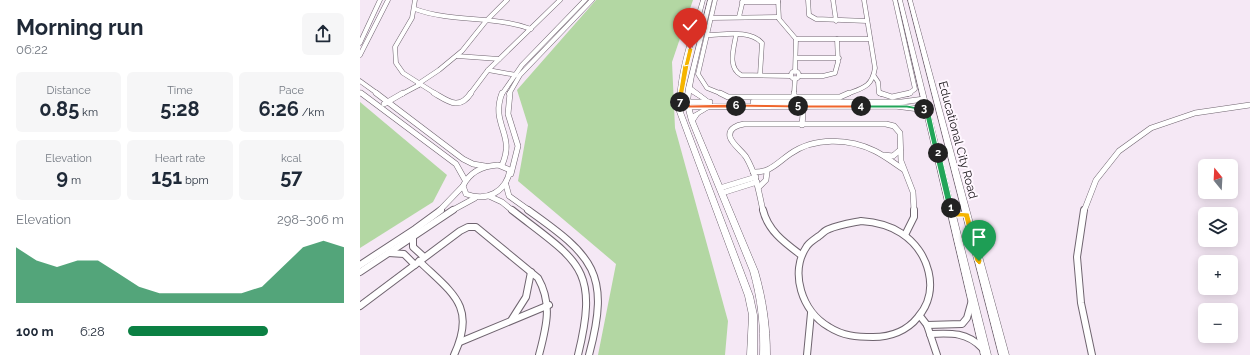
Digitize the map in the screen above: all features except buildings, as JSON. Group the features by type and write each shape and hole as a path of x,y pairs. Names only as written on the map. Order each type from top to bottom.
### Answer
{"street":[{"path":"360,43 380,0"},
{"path":"360,55 388,0"},
{"path":"415,0 415,9 409,23 396,43 394,53 400,69 418,84 449,103 456,104 467,99 486,72 560,0"},
{"path":"379,107 385,101 418,84 457,56 472,40 486,21 507,0"},
{"path":"502,165 508,152 508,144 498,114 497,105 504,88 514,74 586,0"},
{"path":"590,355 596,325 598,300 595,279 588,261 578,249 509,196 506,185 516,160 518,145 507,114 507,103 512,87 520,75 592,0"},
{"path":"703,0 707,35 698,74 703,84 707,88 720,95 737,98 849,95 864,88 874,76 875,68 864,0"},
{"path":"710,0 683,76 679,104 689,140 749,296 752,315 752,355"},
{"path":"715,0 705,16 689,88 688,104 692,121 754,271 762,294 765,316 765,355"},
{"path":"808,0 809,12 812,18 836,21 867,21"},
{"path":"833,0 836,21"},
{"path":"874,76 878,82 879,92 883,95 907,96 915,90 895,0"},
{"name":"Educational City Road","path":"900,0 986,353"},
{"name":"Educational City Road","path":"910,0 1004,355"},
{"path":"739,17 742,1 778,1 778,17 796,39 795,72 797,77 794,97"},
{"path":"415,9 429,15 447,19 509,22 531,29"},
{"path":"705,16 778,17"},
{"path":"707,35 754,36 761,41 760,76"},
{"path":"736,35 732,69 741,75 760,76 797,77 832,74 839,68 837,39"},
{"path":"796,39 870,39"},
{"path":"457,56 500,59"},
{"path":"796,58 839,58"},
{"path":"486,72 506,76 514,74 520,75"},
{"path":"790,76 795,72"},
{"path":"360,81 463,159 474,164 485,166 502,165 506,167 510,174"},
{"path":"689,88 710,104"},
{"path":"360,93 456,164 464,183 466,194 476,197 489,196 506,185"},
{"path":"679,104 902,102 924,99"},
{"path":"692,121 701,110 710,104 907,107 927,110"},
{"path":"1092,355 1084,324 1078,286 1078,252 1080,225 1085,202 1094,181 1106,163 1120,148 1139,135 1160,124 1209,110 1250,105"},
{"path":"802,125 803,114"},
{"path":"801,255 780,240 773,232 764,214 756,180 745,156 730,138 730,132 732,129 744,124 890,125 897,128 900,133 900,150 903,169 913,192 915,205 914,217 905,235"},
{"path":"756,180 791,153 815,143 836,141 857,144 882,154 893,156 900,150"},
{"path":"882,154 903,169"},
{"path":"360,265 434,215 452,200 470,174 485,166"},
{"path":"721,190 756,180 766,180 767,172"},
{"path":"489,196 502,202 569,254 577,263 584,279 588,298 586,320 578,355"},
{"path":"360,272 457,207 476,197"},
{"path":"952,215 966,215"},
{"path":"861,221 876,223 905,235 922,254 931,277 931,290 928,302 920,316 912,324 900,332 884,337 868,339 851,337 835,331 821,322 811,312 803,300 799,289 797,271 801,255 808,243 819,233 831,226 846,222 861,221"},
{"path":"360,306 462,230 474,227 478,228 531,272 544,286 549,305 549,318 538,355"},
{"path":"413,236 413,247 419,261"},
{"path":"389,253 404,254 419,261 461,304 464,322 460,342 454,355"},
{"path":"511,320 525,299 530,285 531,272"},
{"path":"927,325 962,324 967,318 972,298"},
{"path":"460,342 490,332 511,320 549,305"},
{"path":"807,355 811,312"},
{"path":"920,316 927,325 937,355"},
{"path":"962,324 964,334"},
{"path":"930,334 964,334 974,339 986,353"}],"green space":[{"path":"596,0 693,0 672,62 675,128 728,321 725,355 598,355 616,264 518,181 528,125 517,90"},
{"path":"360,102 447,175 433,202 360,248"}],"route":[{"path":"690,49 683,76 679,102 687,102 688,106 895,106 927,110 952,215 966,215 979,261"}]}
